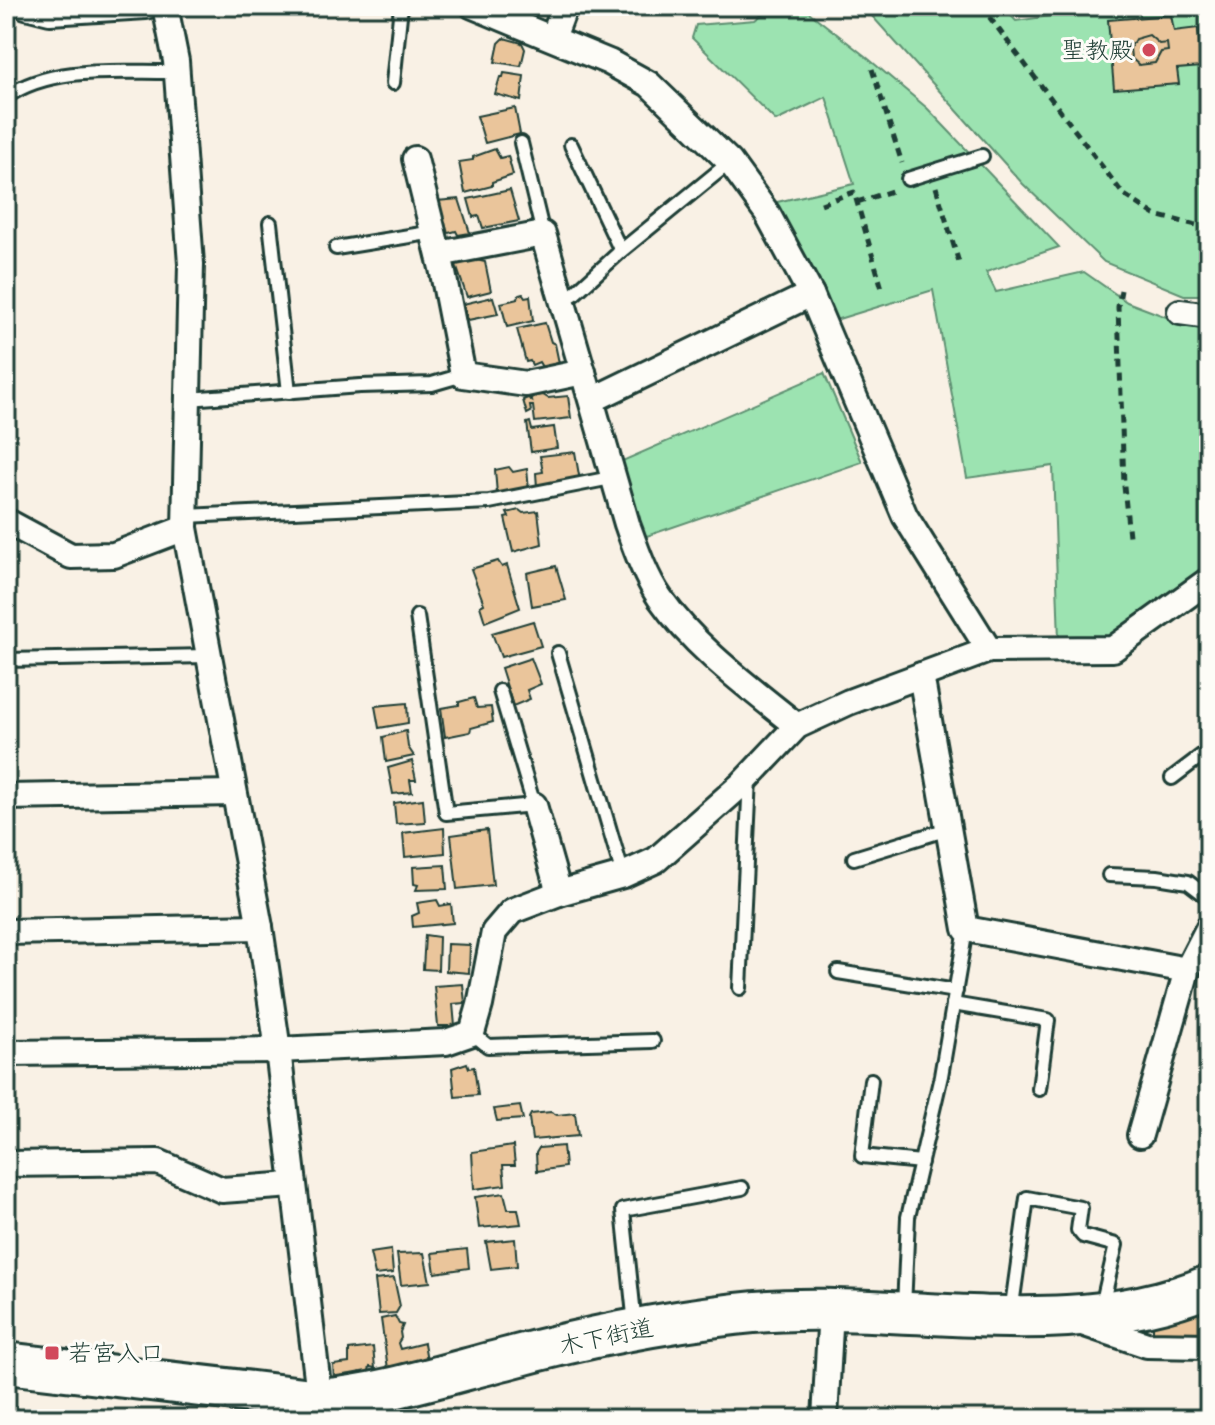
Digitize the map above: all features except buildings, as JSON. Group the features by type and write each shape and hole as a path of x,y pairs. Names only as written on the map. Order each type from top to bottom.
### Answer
{"main road":[{"name":"木下街道","path":"6,1363 321,1410 354,1397 635,1329 750,1313 831,1309 1061,1317 1176,1300 1209,1285"}],"street":[{"path":"26,6 50,12 146,6"},
{"path":"165,6 177,72 191,264 185,522 260,927 278,1050 321,1410"},
{"path":"473,6 609,62 649,84 730,162 767,213 811,294 905,516 989,650"},
{"path":"553,38 565,6"},
{"path":"415,159 463,375 526,384 583,372"},
{"path":"436,243 543,234 616,477 627,524 660,598 715,660 797,726"},
{"path":"592,400 811,294"},
{"path":"1180,312 1209,316"},
{"path":"6,521 71,556 114,555 185,522"},
{"path":"6,1053 278,1050 446,1042 472,1033 494,932 512,911 559,893 623,875 656,860 750,775 797,726 849,702 989,650 1113,649 1209,580"},
{"path":"921,675 966,929 1187,970"},
{"path":"6,797 234,793"},
{"path":"534,805 559,893"},
{"path":"6,932 260,927"},
{"path":"1140,1135 1187,970 1209,927"},
{"path":"6,1164 158,1162 222,1190 293,1185"},
{"path":"825,1419 831,1309"},
{"path":"1061,1317 1147,1345 1209,1346"}],"lane":[{"path":"393,83 401,6"},
{"path":"6,97 36,81 70,75 177,72"},
{"path":"521,143 543,234"},
{"path":"571,145 621,251"},
{"path":"908,179 982,156"},
{"path":"561,300 574,294 621,251 730,162"},
{"path":"270,223 289,392"},
{"path":"336,248 436,243"},
{"path":"188,399 432,384 463,375"},
{"path":"185,522 489,502 616,477"},
{"path":"417,616 446,813 534,805 500,691"},
{"path":"558,653 623,875"},
{"path":"6,660 208,656"},
{"path":"1172,778 1209,750"},
{"path":"740,988 750,775"},
{"path":"854,858 948,829"},
{"path":"1109,875 1188,882 1209,898"},
{"path":"904,1311 908,1217 955,997 966,929"},
{"path":"838,972 1048,1020 1039,1089"},
{"path":"472,1033 488,1046 653,1041"},
{"path":"871,1080 862,1156 921,1162"},
{"path":"635,1329 623,1210 742,1188"},
{"path":"1010,1316 1027,1198 1081,1208 1078,1230 1083,1236 1116,1245 1104,1297"}],"path":[{"path":"981,6 1123,194 1155,215 1209,228"},
{"path":"857,202 900,188 908,179 872,69"},
{"path":"931,172 960,266"},
{"path":"821,204 854,192 883,292"},
{"path":"1121,290 1119,322 1124,486 1129,536"}],"green space":[{"path":"773,6 801,6 927,108 1059,247 986,272 996,292 1084,272 1127,302 1169,318 1208,324 1207,570 1111,641 1059,640 1053,466 967,478 933,290 832,321 773,203 854,184 826,97 776,121 692,38 696,25 755,20"},
{"path":"863,6 1002,6 1016,21 1120,6 1209,6 1209,295 1184,295 1104,262 1023,184"},
{"path":"824,373 862,462 641,538 620,462"}],"place":[{"name":"聖教殿","path":"1149,50"},
{"name":"若宮入口","path":"52,1353"}]}
